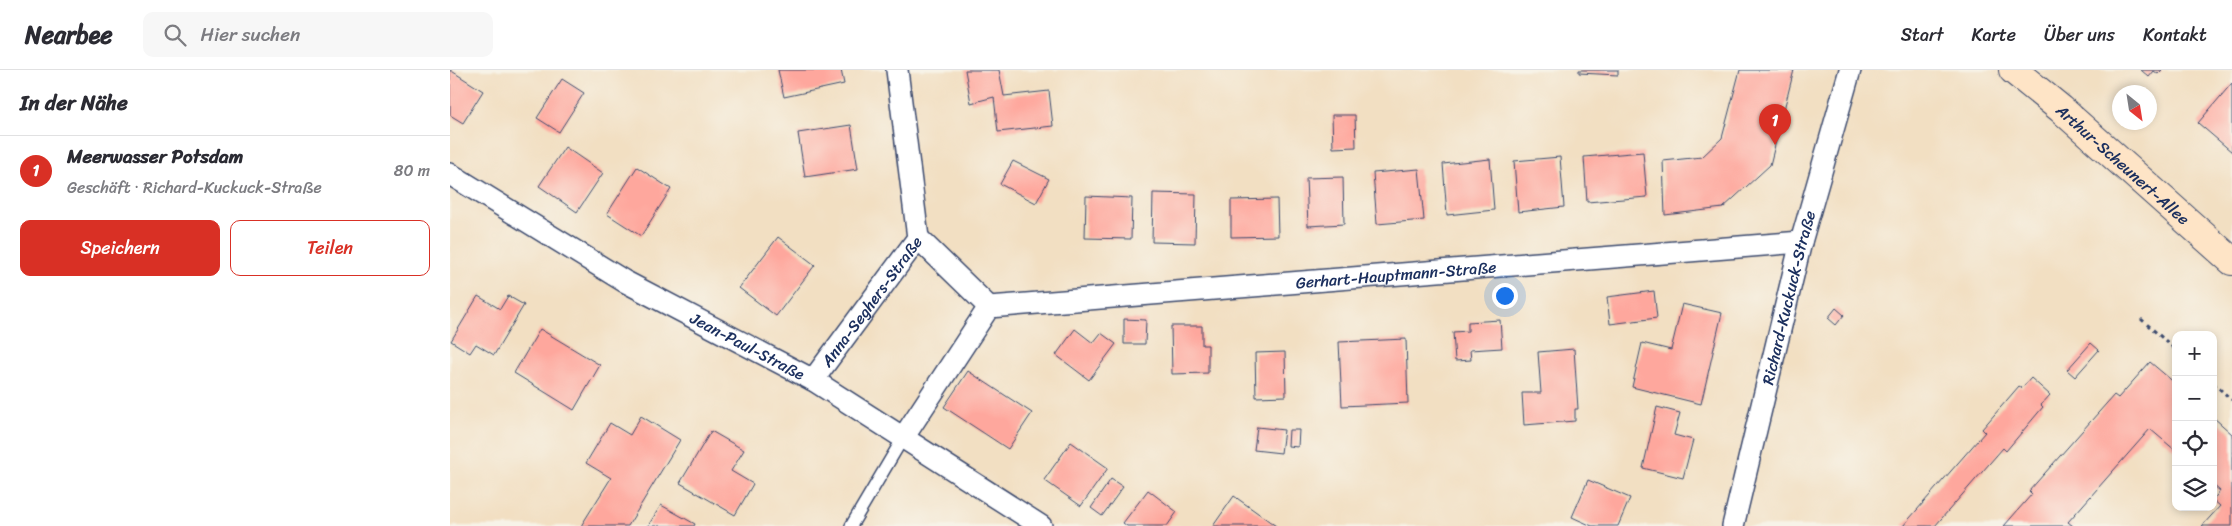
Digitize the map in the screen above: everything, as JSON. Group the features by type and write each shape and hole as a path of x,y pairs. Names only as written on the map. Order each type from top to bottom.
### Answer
{"main road":[{"name":"Arthur-Scheunert-Allee","path":"2013,70 2061,109 2232,260"}],"street":[{"name":"Anna-Seghers-Straße","path":"813,380 918,238 897,70"},
{"name":"Richard-Kuckuck-Straße","path":"1733,526 1802,242 1850,70"},
{"name":"Jean-Paul-Straße","path":"450,174 624,281 813,380 1041,526"},
{"path":"904,438 989,307 918,238"},
{"name":"Gerhart-Hauptmann-Straße","path":"989,307 1802,242"}],"lane":[{"path":"851,526 904,438"}],"path":[{"path":"2141,319 2172,346"},
{"path":"2217,387 2232,400"}],"building":[{"path":"450,70 483,91 463,123 450,115"},
{"path":"778,70 841,70 844,84 784,97"},
{"path":"965,70 999,70 1004,96 1049,91 1053,126 998,132 994,97 971,103"},
{"path":"1579,70 1618,70 1618,75 1579,73"},
{"path":"1740,70 1794,70 1770,165 1723,208 1665,215 1663,161 1702,157 1722,138"},
{"path":"2141,70 2162,70 2158,74 2154,71 2149,77"},
{"path":"562,79 584,93 559,132 537,118"},
{"path":"2232,83 2232,152 2198,123"},
{"path":"1332,115 1355,115 1356,147 1333,148"},
{"path":"851,125 858,169 805,177 798,133"},
{"path":"565,147 603,173 577,212 539,186"},
{"path":"1643,152 1647,197 1587,202 1584,157"},
{"path":"1560,157 1564,207 1518,212 1514,161"},
{"path":"1490,159 1494,210 1447,215 1443,164"},
{"path":"1013,161 1049,179 1036,203 1000,184"},
{"path":"637,167 671,189 641,236 607,214"},
{"path":"1419,169 1424,220 1377,224 1373,173"},
{"path":"1343,177 1344,224 1308,226 1306,178"},
{"path":"1153,193 1196,194 1195,243 1152,242"},
{"path":"1086,196 1132,198 1131,239 1085,238"},
{"path":"1277,199 1278,236 1231,237 1231,200"},
{"path":"778,237 815,265 776,316 739,288"},
{"path":"1654,291 1657,318 1610,324 1607,297"},
{"path":"478,296 500,309 508,296 524,305 494,355 476,344 470,353 451,341"},
{"path":"1682,304 1722,313 1701,404 1632,387 1642,343 1671,350"},
{"path":"1836,308 1844,315 1836,325 1828,318"},
{"path":"1124,319 1146,320 1145,344 1124,344"},
{"path":"1500,320 1502,348 1470,350 1471,360 1455,361 1453,332 1468,331 1468,322"},
{"path":"1171,326 1202,326 1202,345 1208,345 1208,373 1172,374"},
{"path":"540,329 600,365 574,410 514,373"},
{"path":"1075,329 1093,343 1101,333 1116,344 1089,380 1056,355"},
{"path":"1406,339 1408,403 1342,406 1339,342"},
{"path":"2091,343 2099,350 2075,377 2067,370"},
{"path":"1574,349 1578,409 1575,409 1575,421 1524,425 1522,393 1541,393 1538,352"},
{"path":"1285,352 1286,396 1256,397 1255,353"},
{"path":"2150,362 2172,381 2172,448 2150,429 2068,522 2073,526 2004,526 2032,494 2029,491 2114,395 2118,398"},
{"path":"968,371 1032,413 1008,449 944,407"},
{"path":"2031,378 2050,395 2041,405 2043,407 2006,451 2003,448 1935,526 1903,526 1985,432 1982,429 2019,386 2022,388"},
{"path":"1657,407 1680,413 1674,435 1693,440 1683,478 1643,468"},
{"path":"641,416 680,440 628,526 581,526 611,478 586,463 610,423 630,435"},
{"path":"2217,421 2232,434 2232,526 2202,526 2220,506 2217,503 2217,495 2220,491 2217,488"},
{"path":"1257,427 1284,430 1281,453 1254,450"},
{"path":"1289,430 1299,430 1298,447 1288,446"},
{"path":"711,431 744,450 731,471 753,484 735,515 680,483"},
{"path":"1071,442 1108,468 1081,506 1044,480"},
{"path":"1111,479 1123,487 1102,516 1091,508"},
{"path":"1588,480 1630,498 1618,526 1592,526 1572,517"},
{"path":"1148,490 1177,512 1167,526 1127,526 1123,523"},
{"path":"1234,496 1276,526 1213,526"},
{"path":"661,505 695,524 694,526 648,526"}],"place":[{"name":"Meerwasser Potsdam","path":"1775,145"}]}
